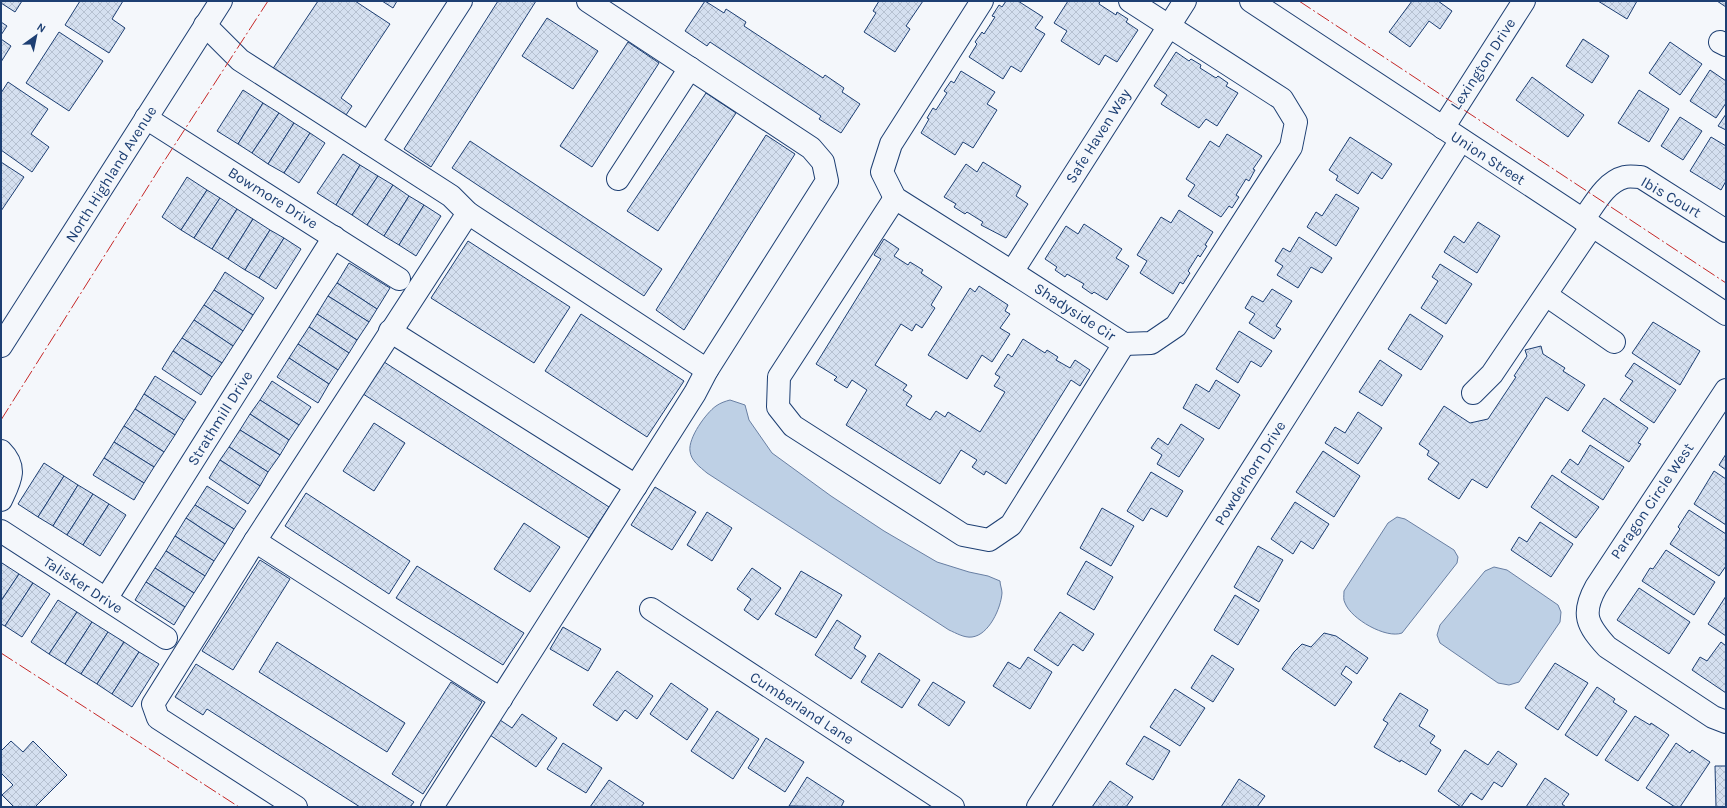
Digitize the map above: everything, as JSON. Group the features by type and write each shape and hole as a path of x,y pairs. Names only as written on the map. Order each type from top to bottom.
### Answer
{"street":[{"name":"North Highland Avenue","path":"1,346 221,1"},
{"path":"369,143 461,1"},
{"path":"432,807 695,393 707,370 827,181 823,162 811,148 588,1"},
{"path":"982,1 891,144 882,172 895,198 779,377 778,407 793,426 963,535 989,540 1011,525 1124,344"},
{"name":"Shadyside Cir","path":"895,198 1124,344 1151,343 1176,326 1291,147 1296,122 1282,98 1130,1"},
{"name":"Safe Haven Way","path":"1012,272 1185,1"},
{"name":"Union Street","path":"1251,1 1726,314"},
{"name":"Lexington Drive","path":"1443,128 1524,1"},
{"path":"205,25 240,60 451,196 468,213 707,370"},
{"path":"618,179 690,68"},
{"name":"Bowmore Drive","path":"146,118 399,279"},
{"name":"Powderhorn Drive","path":"1038,807 1461,140"},
{"name":"Ibis Court","path":"1473,393 1492,374 1546,295 1588,223 1599,198 1612,182 1625,177 1641,177 1656,185 1726,231"},
{"path":"296,807 158,718 153,704 255,541 468,213"},
{"name":"Strathmill Drive","path":"106,599 334,237"},
{"path":"1546,295 1614,342"},
{"path":"390,331 636,486"},
{"name":"Paragon Circle West","path":"1726,390 1596,586 1589,600 1587,616 1594,632 1607,647 1713,717 1726,722"},
{"path":"1,451 7,457 11,475 1,500"},
{"name":"Talisker Drive","path":"1,531 166,638"},
{"path":"255,541 501,699"},
{"name":"Cumberland Lane","path":"651,608 953,807"}],"water":[{"path":"730,400 745,405 749,420 772,453 831,496 884,531 937,562 988,576 1000,581 1002,592 1001,599 997,613 989,626 978,635 972,637 963,636 949,630 707,473 694,461 691,455 690,446 692,439 698,426 712,409 719,404"},
{"path":"1397,517 1405,519 1454,550 1458,557 1457,563 1402,633 1395,634 1379,630 1361,621 1354,615 1344,602 1344,591 1388,523"},
{"path":"1494,567 1507,570 1558,605 1561,612 1560,622 1519,682 1509,685 1498,683 1440,643 1437,635 1440,625 1485,571"}],"building":[{"path":"1,1 22,1 15,12 1,3"},
{"path":"80,1 123,1 112,19 125,28 109,53 65,25"},
{"path":"318,1 355,1 390,24 341,98 352,106 344,118 272,70"},
{"path":"382,1 397,1 393,8"},
{"path":"498,1 536,1 431,167 404,149"},
{"path":"705,1 724,13 726,9 746,22 744,26 823,78 825,75 844,88 842,92 860,104 841,133 819,119 821,116 710,42 707,46 685,31"},
{"path":"879,1 923,1 906,26 910,29 895,52 864,32 876,13 873,11"},
{"path":"1006,1 1018,1 1043,17 1035,28 1045,34 1021,72 1011,66 1003,79 969,57 977,44 975,42 982,32 984,34 995,17 992,16 999,5 1002,7"},
{"path":"1068,1 1100,1 1099,4 1116,15 1117,12 1128,19 1126,22 1138,30 1117,62 1105,55 1099,65 1061,41 1067,31 1054,23"},
{"path":"1412,1 1438,1 1452,11 1440,29 1429,21 1410,47 1389,32"},
{"path":"1598,1 1637,1 1627,19"},
{"path":"1717,1 1726,1 1726,7"},
{"path":"547,18 598,51 573,89 522,56"},
{"path":"1,22 7,26 1,35"},
{"path":"59,32 103,61 69,111 26,83"},
{"path":"1,39 11,46 1,62"},
{"path":"1583,39 1609,56 1592,83 1566,66"},
{"path":"628,42 659,63 592,167 560,146"},
{"path":"1670,42 1702,64 1680,95 1649,73"},
{"path":"1176,52 1189,61 1191,59 1201,65 1200,68 1216,78 1218,76 1228,83 1226,86 1238,93 1217,126 1206,119 1199,128 1161,104 1167,95 1154,86"},
{"path":"1710,70 1726,81 1726,103 1716,118 1690,101"},
{"path":"961,71 995,92 987,104 997,110 973,148 963,142 955,155 921,133 933,108 936,110 947,93 944,91 951,81 954,83"},
{"path":"1532,77 1584,115 1568,137 1516,100"},
{"path":"8,82 48,109 31,134 49,147 32,172 1,150 1,93"},
{"path":"243,90 263,103 238,144 217,131"},
{"path":"1639,90 1669,109 1649,142 1618,123"},
{"path":"706,93 736,113 658,231 627,211"},
{"path":"263,103 279,113 252,153 238,144"},
{"path":"279,113 294,123 268,164 252,153"},
{"path":"1726,114 1726,130 1718,126"},
{"path":"1680,117 1702,131 1683,160 1661,146"},
{"path":"294,123 310,133 284,173 268,164"},
{"path":"310,133 325,143 299,183 284,173"},
{"path":"1227,134 1262,156 1253,169 1255,170 1249,181 1246,179 1236,195 1239,197 1232,208 1229,206 1221,217 1188,196 1195,185 1186,179 1210,141 1219,147"},
{"path":"766,135 795,154 684,330 656,310"},
{"path":"1350,137 1392,164 1382,179 1372,172 1358,194 1336,180 1338,176 1329,170"},
{"path":"1711,137 1726,146 1726,181 1721,190 1690,171"},
{"path":"470,141 662,269 644,296 452,168"},
{"path":"343,154 360,165 336,205 317,193"},
{"path":"1,162 24,177 1,211"},
{"path":"983,162 1021,186 1016,196 1028,204 1006,238 981,225 983,222 967,212 965,214 954,207 956,204 944,197 966,164 977,172"},
{"path":"360,165 378,176 352,215 336,205"},
{"path":"378,176 393,185 367,225 352,215"},
{"path":"187,177 207,190 181,230 162,217"},
{"path":"393,185 409,196 384,236 367,225"},
{"path":"207,190 220,198 194,238 181,230"},
{"path":"1336,194 1359,208 1336,246 1307,227 1316,212 1322,216"},
{"path":"409,196 424,205 399,245 384,236"},
{"path":"220,198 237,209 212,249 194,238"},
{"path":"424,205 441,216 416,256 399,245"},
{"path":"237,209 253,219 228,259 212,249"},
{"path":"1179,210 1213,232 1200,257 1198,255 1188,271 1190,273 1183,284 1180,282 1173,294 1140,273 1147,261 1137,255 1161,217 1171,223"},
{"path":"253,219 270,230 245,270 228,259"},
{"path":"1478,222 1500,236 1477,273 1444,252 1454,236 1464,243"},
{"path":"1084,224 1122,249 1116,258 1129,266 1107,300 1094,292 1092,294 1082,287 1084,284 1067,274 1065,277 1055,270 1057,267 1045,259 1066,226 1078,234"},
{"path":"270,230 284,238 259,278 245,270"},
{"path":"1299,237 1332,258 1322,273 1311,267 1298,288 1277,275 1283,266 1275,261 1283,248 1290,252"},
{"path":"284,238 301,249 276,289 259,278"},
{"path":"884,239 899,249 894,256 908,265 910,262 923,270 921,273 942,287 931,305 935,308 922,328 916,324 912,331 901,324 875,365 907,385 903,390 912,396 906,405 930,420 936,411 945,417 948,412 980,432 1005,392 994,386 1000,377 995,374 1008,354 1012,357 1023,339 1045,353 1047,350 1058,357 1056,360 1070,368 1075,360 1090,370 1080,386 1071,380 1006,484 986,471 984,475 972,467 977,460 961,450 940,484 846,425 867,390 852,380 847,388 834,380 837,377 816,364 881,259 874,255"},
{"path":"468,241 570,307 534,363 431,298"},
{"path":"349,263 390,288 377,309 337,283"},
{"path":"1440,264 1472,284 1446,324 1421,308 1438,281 1432,277"},
{"path":"225,272 264,298 253,315 214,290"},
{"path":"337,283 377,309 369,322 328,296"},
{"path":"979,286 1008,305 1005,311 1010,314 1000,328 1010,334 992,362 982,355 967,379 928,355 970,288 975,292"},
{"path":"1272,289 1292,301 1276,326 1281,329 1274,339 1249,323 1255,314 1245,308 1252,296 1263,302"},
{"path":"214,290 253,315 243,331 204,305"},
{"path":"328,296 369,322 357,340 317,314"},
{"path":"204,305 243,331 233,346 194,320"},
{"path":"317,314 357,340 349,353 309,327"},
{"path":"581,314 684,381 647,437 545,371"},
{"path":"1410,314 1443,336 1421,370 1388,349"},
{"path":"194,320 233,346 222,363 182,338"},
{"path":"1653,322 1700,351 1680,385 1632,353"},
{"path":"309,327 349,353 338,370 298,344"},
{"path":"1239,331 1272,351 1261,367 1251,361 1238,383 1216,369"},
{"path":"182,338 222,363 212,377 173,351"},
{"path":"298,344 338,370 329,384 289,358"},
{"path":"1541,346 1543,354 1565,368 1563,371 1585,385 1568,411 1546,397 1487,488 1472,479 1459,499 1428,479 1439,463 1427,455 1429,451 1419,444 1444,406 1470,423 1488,419 1516,377 1514,376 1527,356 1525,350"},
{"path":"173,351 212,377 201,395 162,369"},
{"path":"289,358 329,384 318,403 277,377"},
{"path":"381,360 609,507 589,538 360,392"},
{"path":"1380,360 1402,375 1382,406 1359,392"},
{"path":"1634,363 1676,390 1654,423 1620,400 1633,381 1625,376"},
{"path":"155,376 196,402 184,420 144,394"},
{"path":"1216,380 1240,395 1219,429 1183,408 1196,384 1209,392"},
{"path":"272,381 311,407 299,425 260,400"},
{"path":"144,394 184,420 175,435 135,409"},
{"path":"1604,398 1648,428 1638,443 1641,444 1629,462 1582,431"},
{"path":"260,400 299,425 289,440 250,414"},
{"path":"135,409 175,435 164,452 124,426"},
{"path":"1358,412 1382,428 1358,464 1325,443 1335,427 1345,433"},
{"path":"250,414 289,440 280,455 240,430"},
{"path":"374,423 405,443 374,491 343,471"},
{"path":"1181,424 1204,439 1179,477 1157,464 1162,455 1151,448 1158,438 1168,445"},
{"path":"124,426 164,452 154,467 114,442"},
{"path":"240,430 280,455 268,472 229,447"},
{"path":"114,442 154,467 144,483 104,458"},
{"path":"1590,445 1624,467 1603,500 1561,472 1570,459 1578,465"},
{"path":"229,447 268,472 260,486 220,460"},
{"path":"1323,451 1360,476 1334,517 1296,492"},
{"path":"1726,454 1726,470 1719,465"},
{"path":"104,458 144,483 134,500 93,475"},
{"path":"220,460 260,486 248,504 209,478"},
{"path":"44,463 64,476 38,517 18,504"},
{"path":"1714,471 1726,479 1726,525 1694,504"},
{"path":"1151,472 1183,491 1167,517 1151,508 1143,521 1127,511"},
{"path":"1552,475 1599,507 1576,538 1531,507"},
{"path":"64,476 78,485 53,526 38,517"},
{"path":"78,485 93,494 67,535 53,526"},
{"path":"207,486 246,511 234,529 195,505"},
{"path":"655,487 696,512 672,550 631,525"},
{"path":"306,493 410,561 389,594 285,526"},
{"path":"93,494 109,504 83,545 67,535"},
{"path":"1295,502 1329,524 1313,549 1301,541 1293,554 1271,539"},
{"path":"109,504 126,515 100,556 83,545"},
{"path":"195,505 234,529 225,544 186,518"},
{"path":"1102,508 1134,526 1111,566 1080,548"},
{"path":"1689,510 1726,534 1726,566 1719,576 1670,544 1680,529 1678,527"},
{"path":"707,512 732,528 712,561 687,545"},
{"path":"186,518 225,544 214,561 175,536"},
{"path":"1540,522 1573,544 1551,577 1511,550 1519,537 1527,542"},
{"path":"524,523 560,547 530,592 494,569"},
{"path":"175,536 214,561 205,576 166,551"},
{"path":"1258,546 1283,560 1259,602 1234,587"},
{"path":"1666,550 1715,582 1694,615 1642,581 1650,568 1653,569"},
{"path":"166,551 205,576 194,593 155,568"},
{"path":"260,560 290,579 233,670 202,651"},
{"path":"1086,561 1113,577 1094,610 1067,594"},
{"path":"2,563 19,574 1,601 1,565"},
{"path":"417,566 524,633 503,665 396,598"},
{"path":"155,568 194,593 185,607 146,582"},
{"path":"752,568 781,588 758,620 744,610 751,599 737,589"},
{"path":"801,571 842,595 816,638 775,614"},
{"path":"19,574 33,583 5,626 1,624 1,601"},
{"path":"146,582 185,607 174,625 135,600"},
{"path":"33,583 50,594 22,637 5,626"},
{"path":"1639,588 1690,622 1669,654 1617,620"},
{"path":"1235,595 1259,610 1238,645 1214,630"},
{"path":"1726,596 1726,636 1708,624"},
{"path":"58,600 77,612 49,654 31,642"},
{"path":"77,612 92,622 65,664 49,654"},
{"path":"1060,612 1094,634 1083,651 1073,644 1058,666 1034,650"},
{"path":"837,620 861,636 854,648 866,656 851,679 815,655"},
{"path":"92,622 108,632 81,674 65,664"},
{"path":"563,627 601,649 588,671 550,649"},
{"path":"108,632 124,642 97,684 81,674"},
{"path":"1324,633 1336,636 1368,658 1357,674 1346,666 1341,674 1352,682 1335,706 1282,669 1294,652 1302,644 1311,647"},
{"path":"124,642 139,652 112,694 97,684"},
{"path":"277,642 405,723 387,752 259,672"},
{"path":"1721,642 1726,646 1726,693 1692,670 1700,657 1707,661"},
{"path":"139,652 159,664 132,707 112,694"},
{"path":"879,653 920,680 902,708 861,682"},
{"path":"1212,655 1234,669 1213,702 1191,688"},
{"path":"1028,657 1052,672 1030,709 993,686 1008,662 1020,669"},
{"path":"1555,663 1588,683 1558,730 1525,708"},
{"path":"196,664 414,802 410,807 360,807 207,709 203,715 175,697"},
{"path":"617,671 653,696 637,719 625,710 617,721 593,705"},
{"path":"451,682 482,702 423,794 392,774"},
{"path":"933,682 965,702 949,726 918,705"},
{"path":"671,683 708,709 687,740 650,714"},
{"path":"1597,687 1615,699 1613,702 1627,711 1597,756 1565,735"},
{"path":"1175,689 1205,708 1180,746 1150,727"},
{"path":"1400,693 1428,710 1419,726 1435,736 1430,743 1441,750 1426,775 1401,760 1400,762 1374,747 1388,723 1383,720"},
{"path":"717,711 759,739 733,779 691,751"},
{"path":"522,714 557,738 536,767 490,735 500,720 512,728"},
{"path":"1635,716 1650,725 1651,723 1669,735 1638,781 1605,760"},
{"path":"1144,736 1170,751 1153,780 1126,764"},
{"path":"766,738 804,762 785,792 748,768"},
{"path":"11,741 23,752 33,741 67,775 35,807 14,807 2,795 13,785 1,773 1,751"},
{"path":"563,743 602,768 586,793 547,769"},
{"path":"1676,743 1690,753 1692,750 1710,762 1680,807 1675,807 1646,788"},
{"path":"1465,750 1488,765 1498,751 1517,764 1502,787 1494,782 1482,800 1471,793 1461,807 1438,791"},
{"path":"1715,766 1726,766 1726,807 1716,807"},
{"path":"807,777 844,801 841,807 789,806"},
{"path":"1545,778 1569,794 1562,804 1566,807 1526,807"},
{"path":"1239,779 1265,796 1257,807 1221,807"},
{"path":"609,780 644,803 641,807 590,807"},
{"path":"1110,781 1133,797 1126,807 1092,807"}],"power":[{"path":"1,420 161,166 268,1"},
{"path":"1299,1 1726,283"},
{"path":"1,653 239,807"}]}
